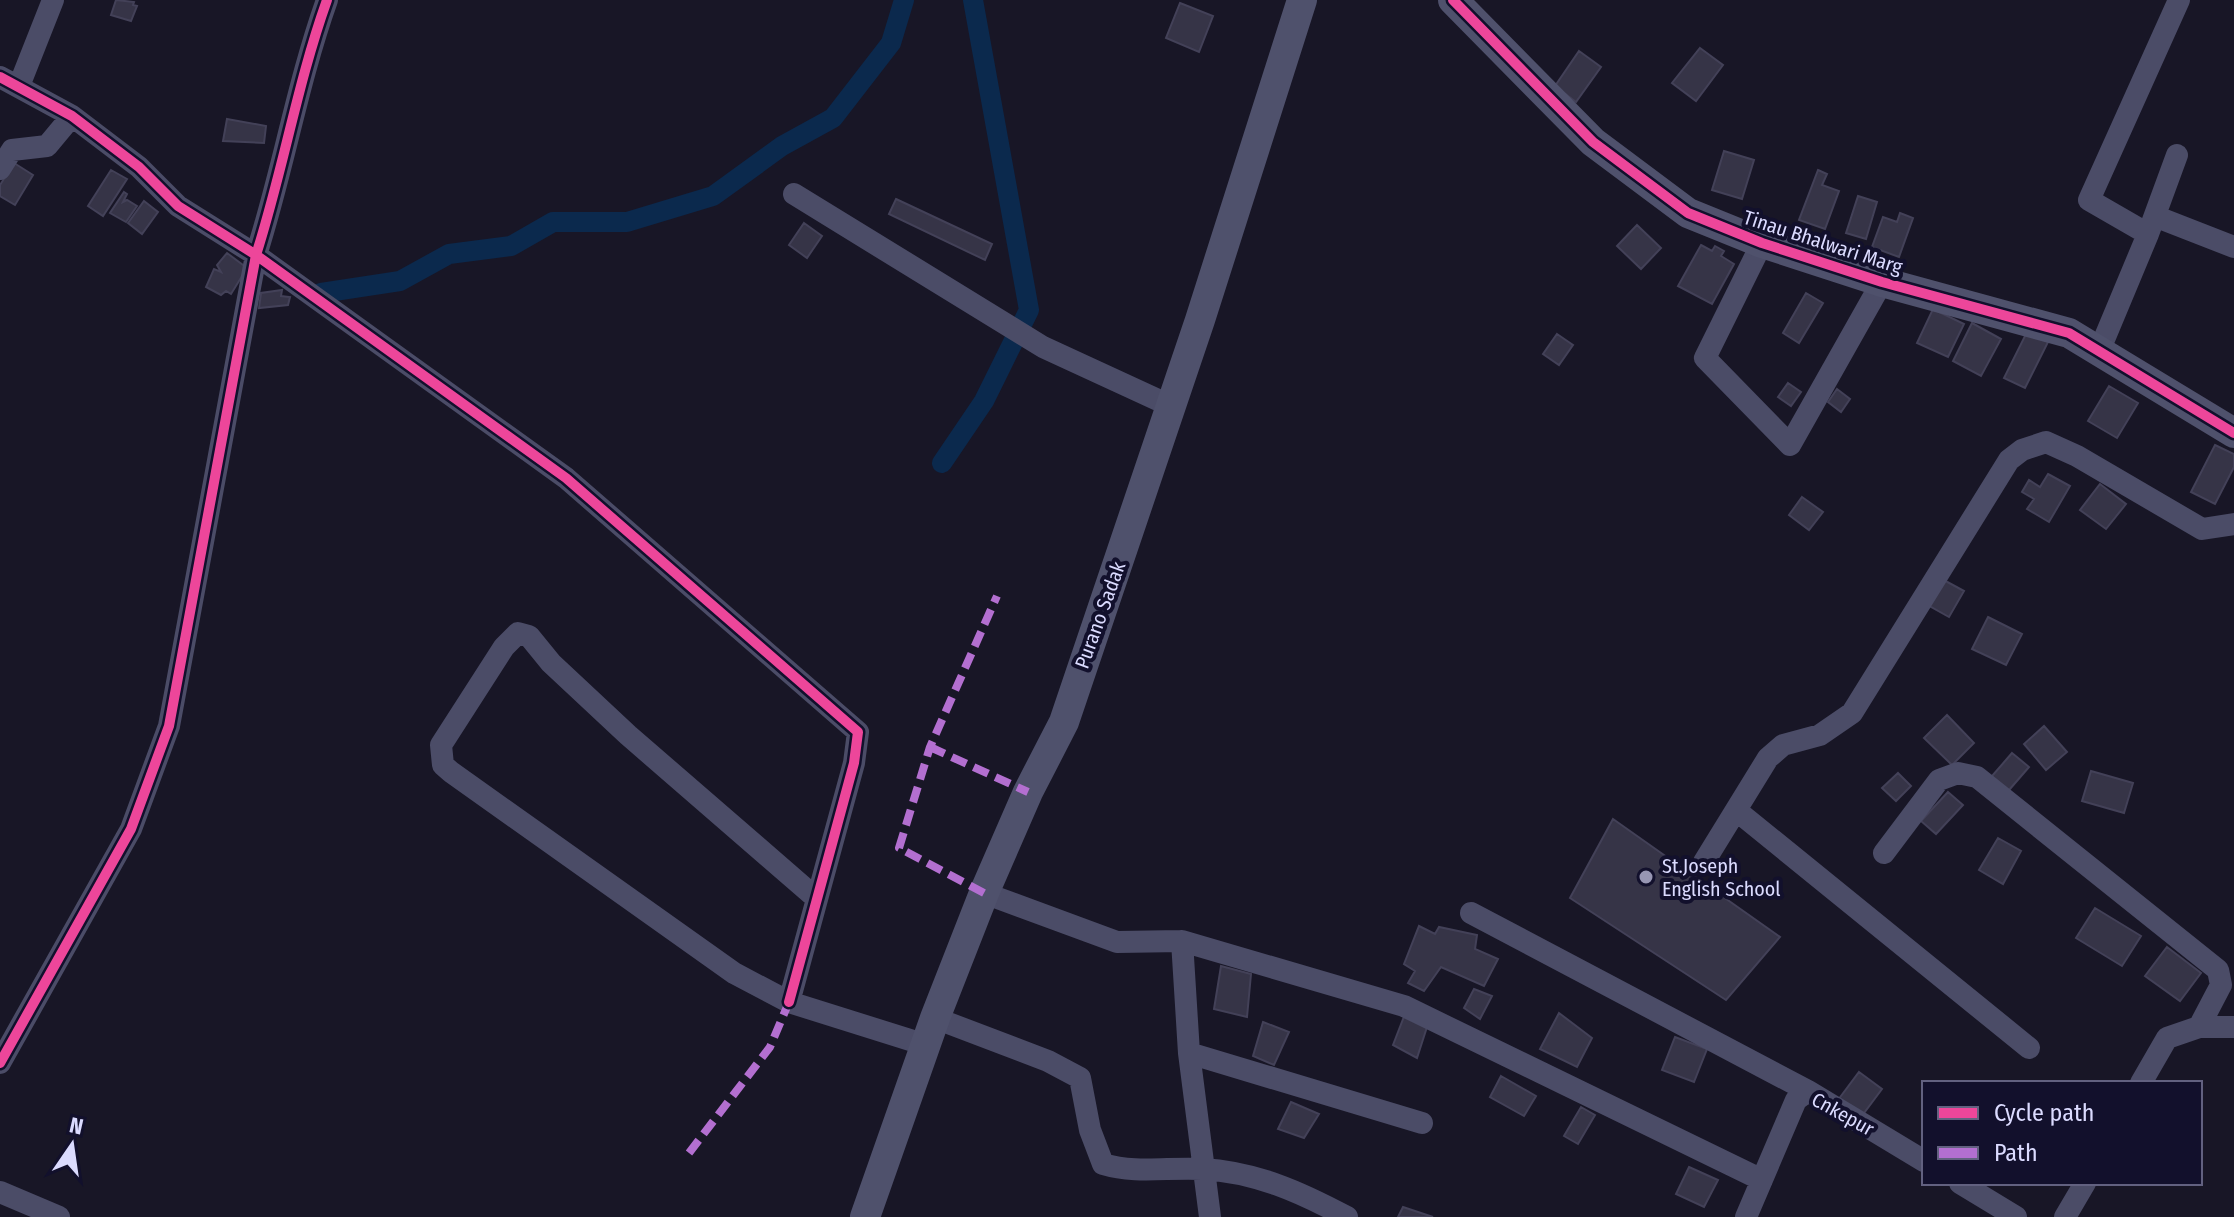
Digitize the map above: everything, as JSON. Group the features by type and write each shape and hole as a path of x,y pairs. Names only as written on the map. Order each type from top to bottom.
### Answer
{"main road":[{"name":"Purano Sadak","path":"865,1217 930,1031 984,893 1028,792 1064,722 1171,406 1302,0"},
{"name":"Tinau Bhalwari Marg","path":"1453,0 1593,142 1688,213 1762,243 1882,282 2069,333 2232,425"}],"street":[{"path":"53,0 10,82 72,116 139,167 178,206 256,255 566,478 858,732 854,763 789,1002"},
{"path":"0,1063 131,829 169,726 256,255 272,204 305,61 327,0"},
{"path":"2179,0 2089,200 2153,225 2234,247"},
{"path":"0,169 12,150 47,146 72,116"},
{"path":"2100,349 2153,225 2177,155"},
{"path":"794,194 1043,347 1171,406"},
{"path":"1762,243 1705,358 1790,445 1882,282"},
{"path":"1704,862 1768,758 1783,745 1820,735 1852,713 2009,460 2022,450 2046,442 2077,456 2202,529 2234,524"},
{"path":"816,898 628,735 551,663 529,636 518,633 504,647 441,745 443,765 462,781 699,951 789,1002 930,1031 1048,1061 1080,1078 1090,1130 1103,1164 1137,1170 1202,1169 1258,1178 1290,1187 1347,1217"},
{"path":"1884,853 1939,780 1958,773 1977,777 2218,970 2221,985 2199,1027"},
{"path":"1737,811 2029,1048"},
{"path":"984,893 1117,942 1182,941 1404,1006 1762,1180"},
{"path":"1471,913 1808,1091"},
{"path":"1182,941 1189,1053 1210,1217"},
{"path":"2142,1081 2167,1038 2199,1027 2234,1027"},
{"path":"1189,1053 1422,1123"},
{"name":"Cnkepur","path":"1746,1217 1796,1100 1808,1091 1922,1160"},
{"path":"1963,1185 2016,1217"},
{"path":"2065,1217 2084,1185"},
{"path":"0,1192 59,1217"}],"building":[{"path":"116,0 134,2 133,5 137,6 131,21 111,15"},
{"path":"1180,3 1213,16 1199,52 1166,38"},
{"path":"1700,48 1723,65 1696,101 1672,83"},
{"path":"1579,51 1601,67 1576,102 1555,86"},
{"path":"227,119 266,126 264,143 223,141"},
{"path":"1724,151 1754,160 1742,199 1712,190"},
{"path":"14,163 33,175 15,205 0,196 0,185"},
{"path":"111,170 127,179 103,216 88,206"},
{"path":"1818,170 1827,174 1822,185 1839,191 1825,229 1799,220"},
{"path":"124,192 127,194 123,202 127,200 137,206 126,222 110,213"},
{"path":"1858,196 1877,202 1866,239 1846,233"},
{"path":"896,199 992,244 985,260 889,214"},
{"path":"144,201 158,212 142,234 128,223"},
{"path":"1900,213 1913,218 1899,257 1872,247 1883,217 1897,222"},
{"path":"804,223 822,236 807,258 789,245"},
{"path":"1637,225 1661,248 1641,269 1617,246"},
{"path":"1701,245 1712,251 1715,246 1724,251 1721,256 1734,264 1712,304 1678,286"},
{"path":"227,253 247,268 231,294 226,291 221,295 206,287 214,269 221,272 217,265"},
{"path":"282,290 281,296 290,297 288,305 259,308 261,293"},
{"path":"1806,293 1823,303 1799,343 1783,333"},
{"path":"1933,309 1964,324 1948,357 1917,343"},
{"path":"1972,323 2001,339 1981,376 1953,361"},
{"path":"2027,332 2048,342 2025,388 2004,378"},
{"path":"1557,334 1573,345 1559,365 1543,354"},
{"path":"1788,383 1801,392 1791,406 1778,397"},
{"path":"2109,386 2138,403 2117,438 2088,421"},
{"path":"1837,389 1850,399 1841,412 1828,402"},
{"path":"2215,445 2234,454 2234,467 2215,504 2191,492"},
{"path":"2048,474 2070,486 2049,522 2027,509 2034,499 2022,492 2029,480 2040,487"},
{"path":"2100,484 2126,504 2106,529 2080,510"},
{"path":"1802,497 1823,512 1809,530 1789,515"},
{"path":"1940,578 1964,591 1949,617 1926,604"},
{"path":"1988,617 2022,634 2006,665 1972,649"},
{"path":"1947,715 1974,743 1952,765 1924,738"},
{"path":"2044,726 2067,752 2046,770 2024,744"},
{"path":"2012,753 2029,767 2003,797 1986,783"},
{"path":"2091,771 2133,783 2124,813 2082,801"},
{"path":"1898,773 1911,786 1896,801 1882,788"},
{"path":"1948,792 1963,805 1936,834 1921,821"},
{"path":"1613,819 1780,937 1726,1000 1570,898"},
{"path":"1998,838 2021,851 2003,884 1979,870"},
{"path":"2095,908 2141,936 2122,966 2076,938"},
{"path":"1419,926 1435,934 1439,927 1477,935 1475,949 1498,959 1484,986 1441,967 1424,991 1408,983 1415,971 1404,964"},
{"path":"2167,947 2201,973 2180,1001 2145,976"},
{"path":"1221,966 1251,974 1247,1017 1214,1009"},
{"path":"1474,989 1492,996 1480,1019 1464,1008"},
{"path":"1559,1013 1592,1038 1577,1067 1540,1049"},
{"path":"1405,1014 1427,1027 1417,1058 1393,1045"},
{"path":"1263,1022 1289,1032 1274,1065 1253,1056"},
{"path":"1675,1037 1707,1049 1694,1082 1662,1070"},
{"path":"1859,1072 1882,1089 1861,1117 1838,1100"},
{"path":"1501,1076 1536,1096 1524,1116 1490,1097"},
{"path":"1291,1102 1319,1114 1304,1138 1278,1129"},
{"path":"1581,1107 1595,1115 1578,1144 1564,1136"},
{"path":"1689,1167 1718,1180 1704,1207 1676,1194"},
{"path":"1403,1207 1433,1217 1398,1217"}],"waterway":[{"path":"321,293 400,281 449,254 511,246 553,222 627,222 713,196 782,146 833,118 891,43 904,0"},
{"path":"942,463 984,401 1029,310 973,0"}],"marked path":[{"path":"984,893 899,848 930,747 997,596"},
{"path":"930,747 1028,792"},
{"path":"689,1153 770,1047 789,1002"}],"cycle path":[{"path":"0,1063 131,829 169,726 256,255 327,0"},
{"path":"1453,0 1593,142 1688,213 1762,243 1882,282 2069,333 2234,433"},
{"path":"0,77 72,116 139,167 178,206 256,255 566,478 858,732 854,763 789,1002"}],"place":[{"name":"St.Joseph English School","path":"1646,877"}]}
